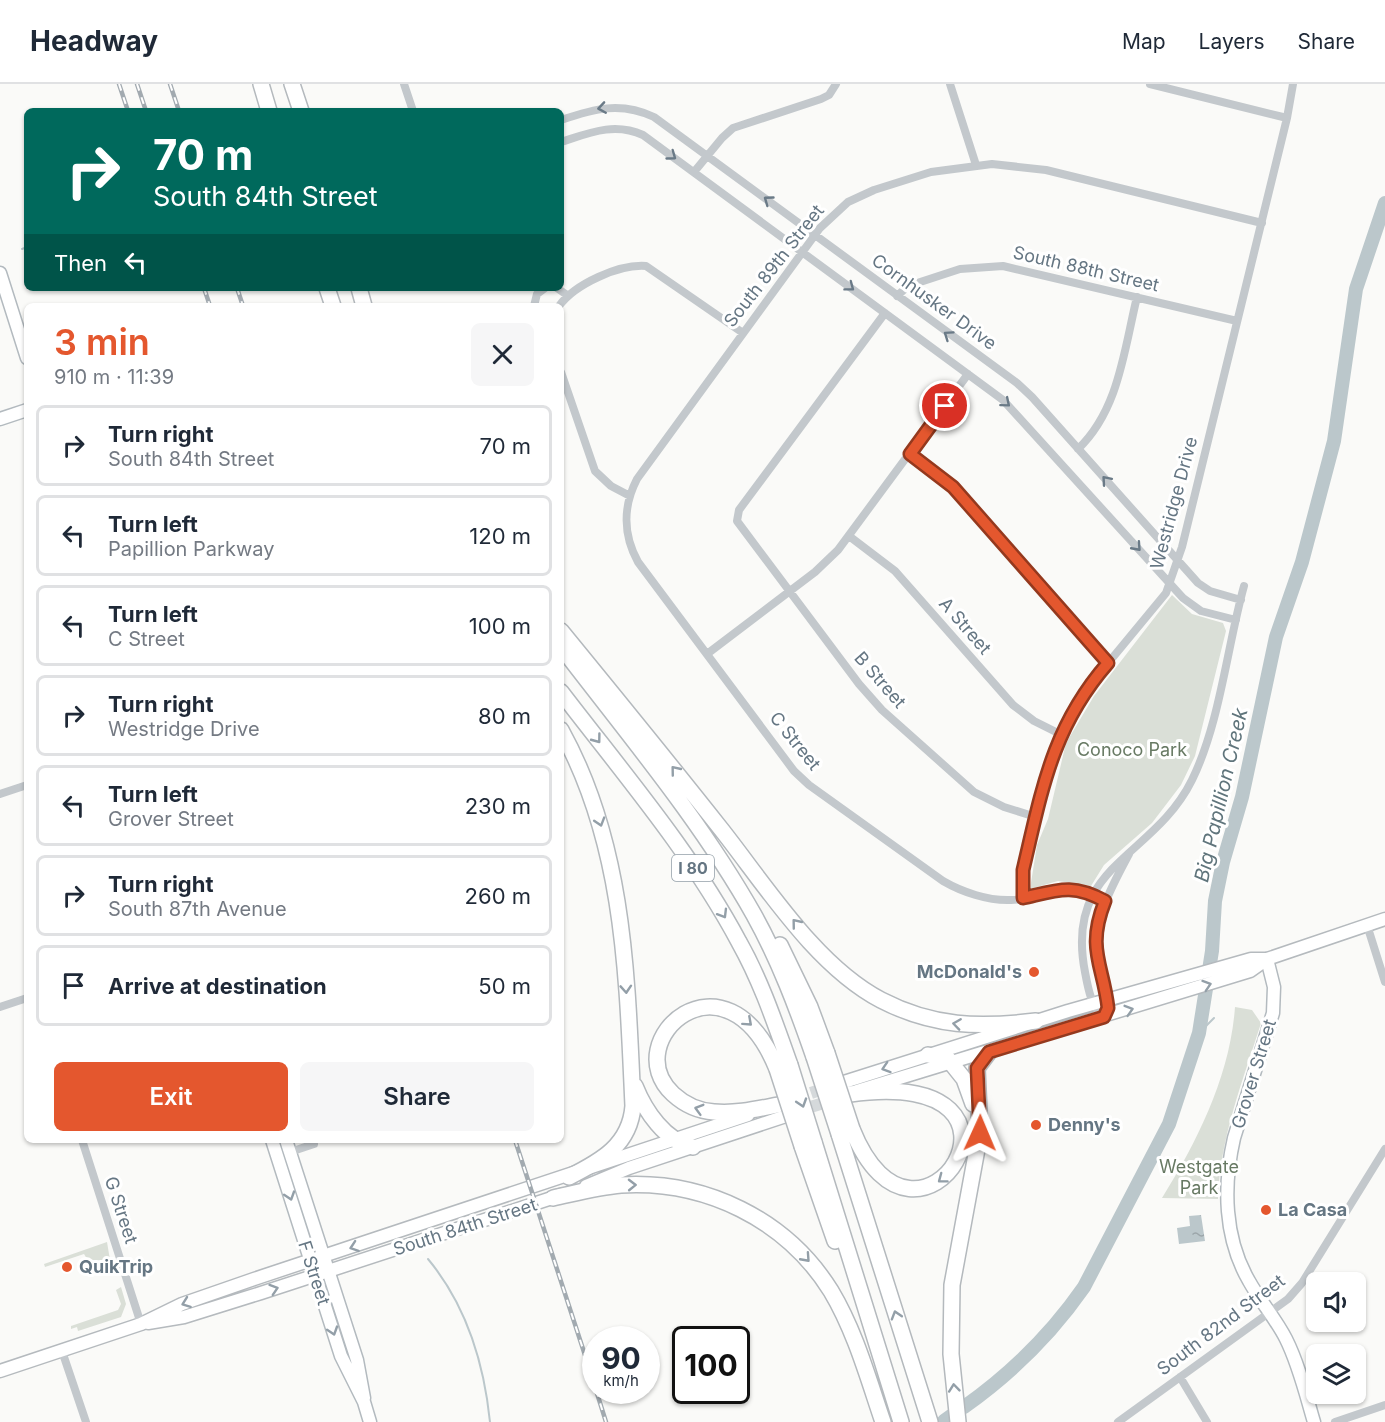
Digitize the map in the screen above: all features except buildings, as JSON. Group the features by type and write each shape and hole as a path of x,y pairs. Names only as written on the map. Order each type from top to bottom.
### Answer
{"highway":[{"path":"261,84 269,108"},
{"path":"292,84 300,108"},
{"path":"564,635 802,930 850,978 882,1000 934,1020 984,1027 1036,1021"},
{"name":"I 80","path":"564,650 716,854 766,937 795,1005 820,1055 845,1131 930,1422"},
{"name":"I 80","path":"564,696 666,830 724,915 761,986 783,1067 901,1422"},
{"path":"564,737 593,800 612,867 622,931 633,1106 628,1130 607,1156 569,1177"},
{"path":"782,1108 725,1113 690,1106 664,1084 660,1073 658,1052 667,1030 681,1015 698,1008 718,1007 736,1013 752,1026 783,1067"},
{"path":"958,1422 951,1354 952,1285 981,1118 977,1068 989,1052"},
{"path":"928,1055 944,1057 952,1063 964,1079 972,1098 977,1149"},
{"path":"631,1062 635,1087 645,1107 675,1140 693,1147"},
{"path":"845,1131 872,1166 900,1186 912,1188 934,1185 952,1171 960,1152 961,1131 957,1122 940,1101 922,1093 903,1090 847,1090"},
{"path":"553,1198 618,1185 661,1186 704,1194 761,1219 795,1247 831,1292 850,1329 883,1422"}],"main road":[{"path":"0,273 24,348"},
{"path":"0,419 24,411"},
{"path":"847,1090 952,1063 1164,999 1250,965 1385,919"},
{"name":"Grover Street","path":"1267,959 1274,987 1273,1013 1234,1138 1227,1187 1230,1226 1238,1257 1249,1281 1290,1347 1314,1422"},
{"path":"847,1090 928,1055 1036,1021 1107,1000 1250,965"},
{"name":"South 84th Street","path":"0,1371 141,1324 182,1304 324,1256 569,1177 675,1140 782,1108"},
{"name":"South 84th Street","path":"141,1324 184,1317 553,1198 693,1147 782,1108"},
{"name":"F Street","path":"273,1143 341,1356 364,1402"},
{"name":"F Street","path":"288,1146 357,1360 370,1422"}],"street":[{"path":"404,84 411,108"},
{"path":"694,172 733,128 829,94 836,84"},
{"path":"950,84 976,165"},
{"path":"1150,84 1287,118"},
{"name":"Westridge Drive","path":"1023,898 1023,870 1048,765 1060,734 1085,691 1155,608 1169,584 1177,561 1262,223 1293,84"},
{"name":"Cornhusker Drive","path":"564,119 604,107 636,110 654,117 1017,383 1177,561 1206,589 1241,600"},
{"name":"Cornhusker Drive","path":"564,141 598,130 625,129 643,135 1017,412 1169,584 1195,607 1236,620"},
{"name":"South 89th Street","path":"630,496 637,479 815,235 836,212 862,194 931,172 976,165 1008,164 1046,170 1262,223"},
{"path":"561,303 567,295 593,280 634,266 645,266 743,333"},
{"name":"South 88th Street","path":"897,296 908,286 960,269 984,266 1024,269 1237,321"},
{"path":"561,291 567,295"},
{"path":"1078,449 1095,432 1108,408 1137,297"},
{"name":"B Street","path":"885,313 739,510 737,521 868,696 958,780 990,801 1036,817"},
{"path":"707,654 827,561 849,536 968,374"},
{"path":"564,381 595,471 611,486 630,496"},
{"path":"910,454 953,487 1108,663"},
{"name":"C Street","path":"630,496 627,526 634,555 794,771 809,785 950,885 988,897 1012,900 1064,888 1093,894 1105,901"},
{"name":"A Street","path":"849,536 895,572 1013,705 1034,721 1060,734"},
{"path":"1129,854 1105,901 1098,924 1096,950 1108,1008 1104,1017 1094,1005 1083,962 1082,942 1087,909 1093,894 1112,866 1129,854 1169,816 1192,780 1205,744 1244,586"},
{"path":"0,794 24,786"},
{"path":"1367,925 1385,982"},
{"path":"0,1007 24,999"},
{"name":"G Street","path":"82,1143 141,1324"},
{"path":"288,1146 314,1143"},
{"name":"South 82nd Street","path":"1118,1422 1288,1299 1302,1283 1385,1149"},
{"path":"62,1351 86,1422"},
{"path":"1180,1377 1207,1422"},
{"path":"1335,1422 1385,1405"}],"green space":[{"name":"Conoco Park","path":"1172,595 1192,614 1223,623 1226,631 1195,756 1181,785 1152,823 1104,865 1091,886 1058,881 1030,889 1037,845 1048,819 1066,743 1094,696"},
{"name":"Westgate Park","path":"1235,1007 1252,1010 1261,1023 1228,1131 1218,1199 1162,1198 1188,1153 1210,1107 1227,1058"},
{"path":"107,1242 110,1260 92,1267 84,1254 45,1267 44,1264"},
{"path":"121,1287 126,1304 121,1317 78,1331 77,1327 71,1329 71,1326 118,1310 121,1304 116,1290"}],"water":[{"path":"1201,1215 1205,1241 1179,1244 1177,1228 1190,1226 1189,1216"}],"waterway":[{"name":"Big Papillion Creek","path":"964,1407 1029,1353 1071,1305 1084,1287 1169,1124 1199,1033 1212,951 1215,901 1223,862 1242,797 1276,637 1302,562 1334,441 1356,289 1385,203"},
{"path":"1199,1033 1214,1018"},
{"path":"428,1259 453,1296 471,1336 483,1378 490,1422"},
{"name":"Big Papillion Creek","path":"944,1421 951,1416"}],"tunnel":[{"path":"794,1099 831,1086"},
{"path":"795,1112 836,1099"}],"railway":[{"path":"119,84 127,108"},
{"path":"137,84 145,108"},
{"path":"170,84 178,108"},
{"path":"205,291 209,303"},
{"path":"238,291 242,303"},
{"path":"516,1143 582,1346"},
{"path":"600,1404 606,1422"}],"place":[{"name":"McDonald's","path":"1034,972"},
{"name":"Denny's","path":"1036,1125"},
{"name":"La Casa","path":"1266,1210"},
{"name":"QuikTrip","path":"67,1267"}],"route":[{"path":"945,406 910,454 953,487 1108,663 1085,691 1060,734 1048,765 1023,870 1022,884 1023,898 1064,888 1093,894 1105,901 1098,924 1096,950 1097,964 1108,1008 1104,1017 989,1052 977,1068 981,1101 980,1133"}]}
